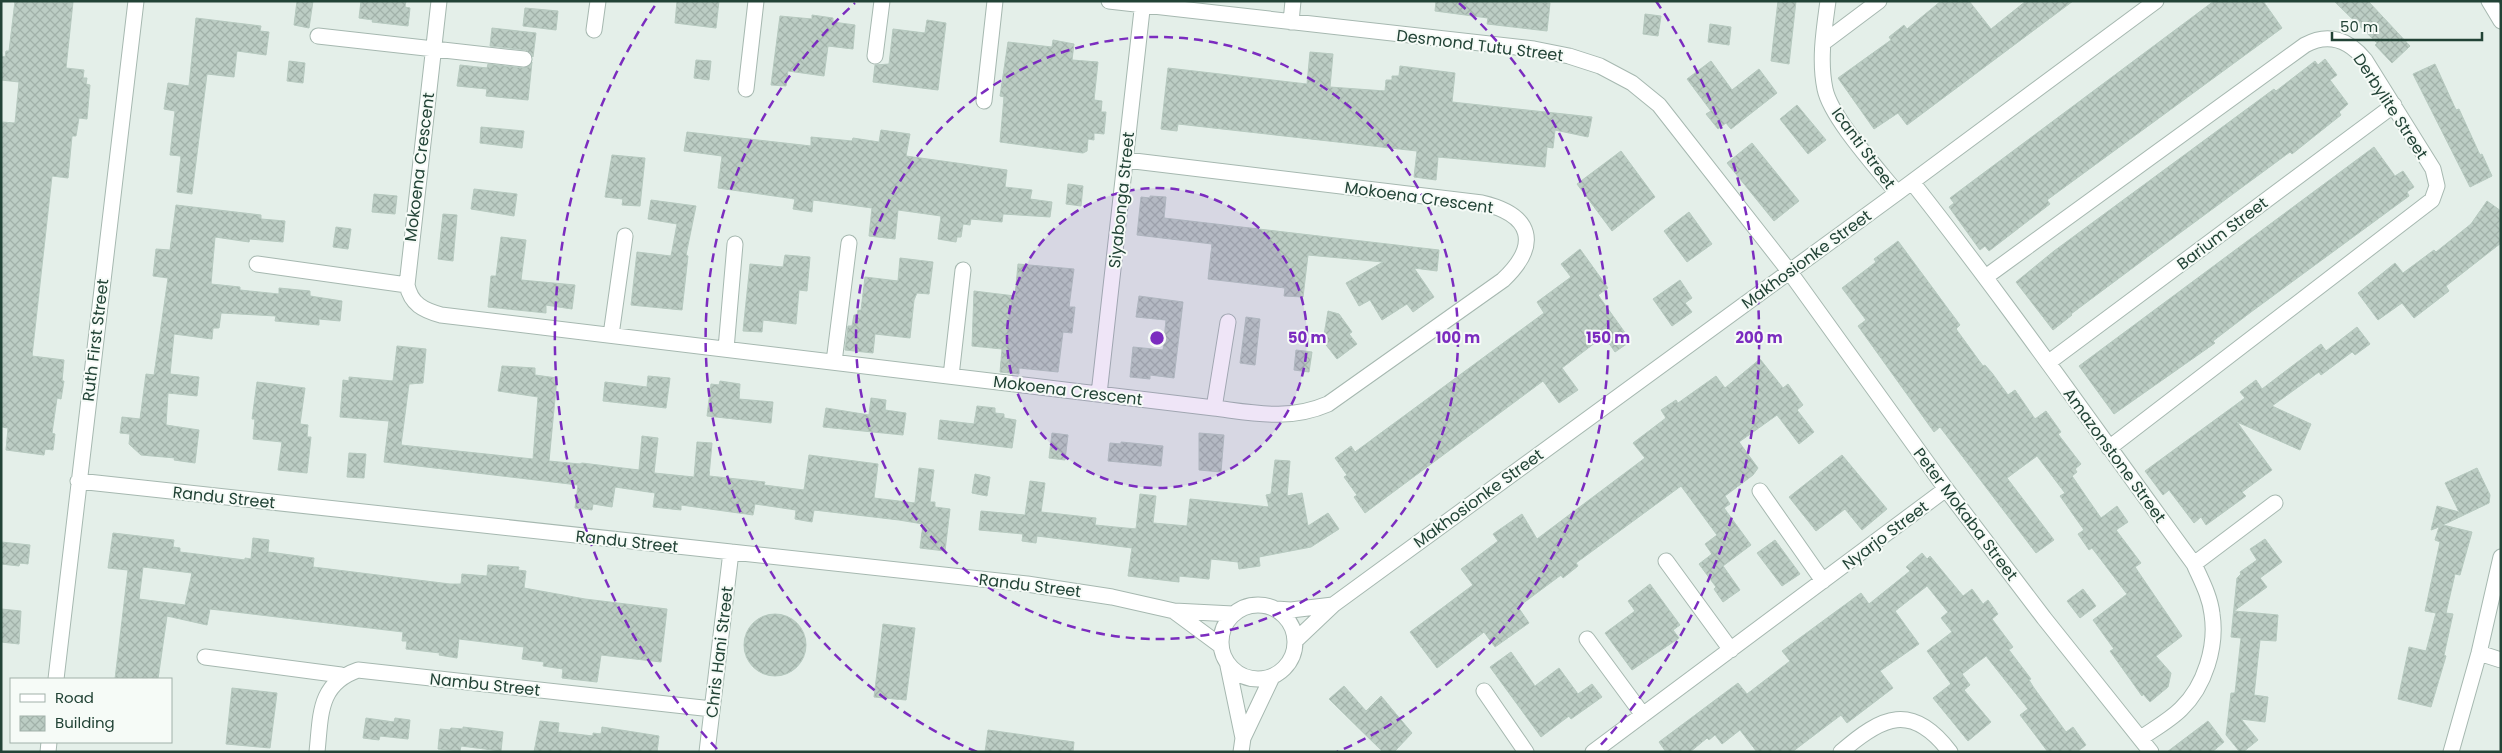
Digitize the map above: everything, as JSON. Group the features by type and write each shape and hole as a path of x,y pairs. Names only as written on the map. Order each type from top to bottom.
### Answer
{"street":[{"name":"Ruth First Street","path":"56,678 136,1"},
{"name":"Mokoena Crescent","path":"439,1 407,285 410,296 417,305 441,315 1214,408 1291,414 1310,412 1328,404 1503,280 1522,258 1527,246 1527,236 1520,223 1510,213 1482,203 1126,160"},
{"path":"594,30 598,1"},
{"path":"746,89 756,1"},
{"path":"875,56 882,1"},
{"path":"984,101 995,1"},
{"name":"Desmond Tutu Street","path":"1109,1 1143,3 1291,22 1534,49 1569,56 1600,66 1632,84 1659,105 1789,271"},
{"path":"1291,22 1293,1"},
{"name":"Icanti Street","path":"1828,1 1823,44 1825,91 1833,109 1897,193"},
{"path":"1823,44 1880,1"},
{"name":"Makhosionke Street","path":"1295,641 1333,605 1912,182 2156,1"},
{"path":"2489,1 2501,21"},
{"name":"Siyabonga Street","path":"1100,394 1143,3"},
{"path":"318,36 524,59"},
{"name":"Derbylite Street","path":"1987,276 2316,39 2330,37 2344,42 2356,50 2394,105 2436,178 2436,193 2432,200 2109,448"},
{"name":"Barium Street","path":"2049,362 2394,105"},
{"name":"Amazonstone Street","path":"1912,182 1987,276 2194,564 2206,589 2212,614 2212,641 2206,668 2195,692 2182,708 2141,738"},
{"path":"611,335 625,236"},
{"path":"834,362 849,243"},
{"path":"726,349 736,244"},
{"path":"257,264 407,285"},
{"path":"951,376 963,270"},
{"name":"Peter Mokaba Street","path":"1789,271 1946,489 2044,618 2151,752"},
{"path":"1214,408 1228,322"},
{"name":"Randu Street","path":"78,482 1075,590 1174,611 1233,614"},
{"name":"Nyarjo Street","path":"1594,752 1946,489"},
{"path":"1760,492 1823,581"},
{"path":"2194,564 2275,503"},
{"name":"Chris Hani Street","path":"707,752 731,552"},
{"path":"2451,752 2479,653 2501,557"},
{"path":"1666,561 1730,650"},
{"name":"Makhosionke Street","path":"1276,609 1291,610 1333,605"},
{"path":"1228,666 1244,677 1253,680 1272,677 1287,666 1294,650 1295,641 1290,622 1276,609 1267,606 1249,606 1233,614 1223,629 1221,646 1228,666 1242,745"},
{"name":"Randu Street","path":"1174,611 1221,646"},
{"path":"1587,638 1643,715"},
{"path":"2479,653 2501,660"},
{"name":"Nambu Street","path":"205,657 342,675 358,670 712,709"},
{"path":"317,752 323,703 331,687 342,675"},
{"path":"1242,745 1272,677"},
{"path":"1484,691 1526,752"},
{"path":"1841,752 1864,732 1892,720 1918,723 1930,730 1950,752"}],"building":[{"path":"15,1 73,2 66,68 84,70 83,78 87,78 86,84 90,85 87,119 79,118 76,136 72,136 68,178 52,176 32,356 64,360 62,381 64,381 61,399 57,398 52,433 55,434 53,450 45,449 44,455 6,450 8,428 1,427 1,122 15,123 19,82 1,80 1,56 5,57 6,51 9,51"},
{"path":"297,1 313,1 309,28 294,25"},
{"path":"361,1 406,1 405,7 410,8 408,26 372,22 373,20 359,18"},
{"path":"677,1 719,1 716,28 675,23"},
{"path":"1436,1 1533,1 1550,3 1547,31 1487,24 1488,18 1435,11"},
{"path":"1778,1 1796,1 1789,64 1771,61"},
{"path":"1941,1 1969,1 1991,29 2026,1 2073,1 1907,125 1898,113 1874,129 1838,78 1891,40 1889,37 1904,25 1907,29"},
{"path":"2214,1 2263,1 2282,28 2047,200 2050,204 1989,251 1985,246 1980,250 1949,207 1954,203 1950,198"},
{"path":"2334,1 2368,1 2410,46 2392,63 2375,45 2377,43"},
{"path":"525,8 558,11 556,30 523,26"},
{"path":"1645,14 1661,16 1658,36 1643,34"},
{"path":"812,15 833,18 833,22 855,25 853,49 828,46 824,76 788,71 786,86 771,85 780,16 812,19"},
{"path":"196,18 261,26 260,31 269,32 266,55 237,51 234,77 207,74 192,194 177,192 181,156 170,155 175,111 164,109 168,83 189,86"},
{"path":"927,20 946,23 938,90 873,82 875,65 889,64 893,29 925,33"},
{"path":"1710,24 1731,27 1729,45 1708,42"},
{"path":"492,28 536,33 533,57 526,50 490,46"},
{"path":"1053,40 1074,44 1072,60 1098,62 1094,100 1102,101 1101,112 1106,112 1104,134 1094,133 1094,140 1088,139 1087,151 1083,153 1000,142 1004,97 1000,96 1008,42 1052,47"},
{"path":"1310,52 1333,54 1330,87 1385,91 1386,80 1392,80 1392,76 1399,76 1400,66 1455,73 1452,102 1592,117 1588,137 1555,130 1553,148 1547,147 1545,167 1438,157 1436,180 1414,177 1417,151 1178,124 1177,131 1161,129 1168,68 1307,84"},
{"path":"2325,59 2337,75 2330,80 2348,104 2339,112 2341,115 2292,154 2290,152 2150,255 2071,314 2053,330 2016,282 2054,251 2274,89 2276,91 2315,61 2318,65"},
{"path":"696,60 711,61 709,80 694,78"},
{"path":"289,61 305,63 303,83 287,81"},
{"path":"1711,61 1732,90 1759,69 1777,93 1731,129 1726,123 1718,129 1706,114 1711,111 1687,79"},
{"path":"532,62 528,100 486,96 487,89 457,86 460,65 487,68 488,64 523,68 528,67"},
{"path":"2435,64 2456,110 2459,109 2492,176 2470,187 2413,74"},
{"path":"1797,105 1826,140 1808,154 1780,119"},
{"path":"481,127 524,131 522,148 480,143"},
{"path":"881,130 910,134 906,156 1007,170 1005,187 1032,190 1030,199 1052,202 1050,217 1003,214 1002,222 971,219 970,225 963,224 961,237 957,237 956,242 938,239 941,216 898,210 895,239 869,236 872,208 813,200 812,212 793,209 795,199 718,188 722,156 684,151 687,132 811,146 811,137 852,141 853,138 879,142"},
{"path":"1752,143 1799,201 1774,221 1727,163"},
{"path":"2374,147 2395,176 2403,171 2414,187 2407,192 2409,196 2251,312 2213,341 2215,343 2114,414 2079,366"},
{"path":"1621,151 1655,197 1612,231 1577,184"},
{"path":"612,155 645,158 640,206 622,205 623,199 605,197"},
{"path":"1068,184 1083,186 1081,206 1066,204"},
{"path":"474,189 517,194 514,216 471,209"},
{"path":"374,194 397,196 395,214 372,212"},
{"path":"1150,196 1166,197 1164,218 1439,250 1437,271 1414,268 1434,297 1413,312 1407,304 1382,320 1370,300 1359,306 1346,283 1383,262 1308,255 1303,297 1284,296 1285,288 1208,279 1212,244 1137,235 1141,197 1150,198"},
{"path":"651,200 696,206 686,255 688,256 682,310 631,305 637,252 671,256 677,224 648,219"},
{"path":"2487,201 2501,211 2501,243 2446,286 2449,291 2414,318 2402,303 2378,320 2358,293 2395,263 2403,273 2434,250 2436,252 2471,224"},
{"path":"176,205 261,215 261,219 285,221 283,242 250,239 249,242 215,237 211,284 240,287 240,290 279,294 279,288 310,291 310,296 342,301 340,321 319,319 319,325 275,321 276,316 221,313 219,328 213,328 212,339 174,334 170,374 199,377 197,396 168,393 166,425 199,430 195,463 174,460 175,458 141,455 129,444 130,434 120,433 122,417 140,419 146,374 154,375 168,278 153,276 156,249 170,250"},
{"path":"1689,212 1712,244 1687,262 1664,231"},
{"path":"443,214 457,215 453,261 438,259"},
{"path":"336,227 351,229 348,249 333,247"},
{"path":"501,237 526,240 521,280 575,285 572,309 546,305 546,313 488,307 491,276 496,276"},
{"path":"1898,241 1960,325 1956,329 1983,366 1985,365 1992,373 2008,395 2015,390 2035,419 2046,411 2061,432 2058,434 2081,464 2075,469 2077,472 2072,476 2101,518 2117,506 2128,522 2116,530 2141,563 2135,567 2182,636 2156,656 2171,673 2168,687 2150,702 2143,694 2142,696 2110,651 2114,649 2093,620 2127,594 2092,548 2089,550 2078,534 2084,530 2060,496 2065,493 2037,456 2007,478 2054,540 2036,553 1940,427 1934,432 1858,326 1866,320 1842,288 1876,262 1874,259"},
{"path":"1580,249 1608,288 1598,295 1631,341 1615,352 1604,336 1562,368 1578,390 1559,403 1543,381 1365,513 1354,497 1357,495 1344,477 1347,475 1335,458 1351,446 1355,452 1544,313 1537,302 1571,277 1561,264"},
{"path":"785,255 810,257 807,291 799,290 796,324 763,320 762,332 743,331 750,264 783,267"},
{"path":"900,258 933,262 929,294 917,293 914,300 910,338 875,334 873,353 845,350 848,326 852,326 854,315 857,315 858,310 861,310 865,277 898,281"},
{"path":"1018,264 1074,269 1069,307 1075,307 1072,333 1063,332 1058,372 1019,368 1019,374 1000,372 1002,349 972,346 974,291 1015,296"},
{"path":"1680,280 1692,298 1685,303 1692,312 1672,326 1653,299"},
{"path":"1139,296 1183,302 1174,378 1150,375 1150,379 1130,377 1133,347 1163,350 1166,320 1136,317"},
{"path":"1328,311 1339,314 1352,332 1349,334 1357,344 1337,359 1323,341"},
{"path":"1246,317 1260,319 1255,365 1240,363"},
{"path":"2357,327 2370,344 2355,355 2352,352 2321,375 2319,372 2272,406 2311,424 2300,450 2237,422 2272,470 2242,492 2246,496 2206,525 2201,517 2194,523 2169,490 2163,495 2145,471 2245,398 2240,392 2256,380 2262,389 2321,344 2326,351"},
{"path":"397,346 426,349 423,383 409,384 401,445 533,459 538,397 498,391 502,366 535,368 535,375 557,378 549,461 639,470 642,436 658,438 654,473 694,477 697,442 712,443 709,476 765,482 764,485 804,490 809,455 878,464 874,498 915,503 919,468 934,470 930,502 935,502 935,507 950,509 945,551 920,548 923,524 899,520 814,510 812,522 795,519 796,510 755,504 753,515 681,505 681,510 653,507 655,493 615,487 612,507 593,504 592,510 575,508 578,485 384,462 389,421 340,417 343,380 349,381 349,377 393,381"},
{"path":"1296,350 1312,352 1309,372 1294,370"},
{"path":"1760,359 1783,388 1788,384 1803,405 1797,410 1814,432 1799,444 1777,415 1739,442 1758,468 1753,475 1725,496 1730,504 1724,508 1751,545 1723,566 1740,590 1723,602 1714,589 1716,587 1699,564 1712,554 1705,544 1717,535 1681,486 1576,563 1578,566 1563,578 1561,575 1518,607 1529,623 1495,647 1484,632 1437,668 1410,632 1473,585 1461,569 1498,541 1493,534 1522,514 1537,539 1645,458 1633,443 1666,418 1661,410 1676,400 1678,403 1716,376 1725,388"},
{"path":"648,376 670,378 666,408 603,401 605,382 647,387"},
{"path":"720,381 740,384 739,399 773,402 771,423 707,416 711,384 719,385"},
{"path":"257,382 305,388 300,424 308,425 307,437 311,437 307,473 278,470 282,442 253,439 255,419 252,419"},
{"path":"871,398 886,400 885,410 906,413 903,435 823,427 826,408 869,415"},
{"path":"977,406 995,408 995,413 1004,414 1004,418 1016,420 1012,448 938,439 940,420 974,424"},
{"path":"1052,433 1068,435 1065,460 1049,458"},
{"path":"1199,433 1224,435 1221,472 1199,470"},
{"path":"1121,442 1163,446 1161,466 1108,461 1110,443 1121,444"},
{"path":"349,453 366,454 364,478 347,477"},
{"path":"1842,455 1887,509 1862,530 1845,509 1816,531 1789,497"},
{"path":"1275,460 1290,461 1287,496 1302,493 1308,526 1328,513 1339,529 1311,547 1259,557 1260,566 1239,569 1238,562 1211,559 1209,579 1179,576 1179,582 1128,576 1132,548 1037,536 1036,543 1022,541 1023,534 979,530 981,511 1025,515 1030,481 1045,483 1041,512 1096,518 1095,525 1136,529 1140,494 1156,496 1153,523 1187,526 1190,499 1269,507 1266,495 1271,494"},
{"path":"2477,468 2490,495 2489,503 2443,525 2472,532 2460,575 2455,574 2446,613 2453,614 2444,655 2446,656 2431,707 2398,699 2409,647 2426,651 2436,613 2425,611 2440,542 2435,540 2439,527 2431,530 2437,506 2459,512 2445,483"},
{"path":"975,474 990,477 987,496 972,493"},
{"path":"113,533 174,540 173,547 180,548 180,552 245,560 245,558 251,559 253,538 269,540 268,552 314,558 313,567 450,584 461,584 462,574 487,576 488,565 519,567 518,570 526,571 524,588 585,599 667,609 661,662 601,655 597,682 562,678 563,669 543,666 544,662 522,659 524,647 459,639 457,658 439,655 440,653 406,649 407,641 402,641 403,632 210,609 207,625 167,616 158,678 115,678 128,570 108,568","holes":["143,567 192,573 185,605 139,599"]},
{"path":"2265,539 2282,562 2260,578 2267,587 2234,611 2278,615 2276,641 2260,640 2254,695 2268,697 2265,722 2241,719 2258,740 2243,752 2240,752 2226,735 2231,693 2235,693 2241,638 2231,637 2237,578 2241,574 2240,572 2257,560 2250,549"},
{"path":"1775,540 1800,574 1782,586 1757,553"},
{"path":"1,542 30,545 28,564 20,563 19,566 1,564"},
{"path":"1922,553 1927,559 1930,556 1963,596 1972,589 1983,604 1988,600 1998,614 1992,619 2013,647 2009,650 2031,679 2029,680 2034,688 2066,732 2073,727 2086,745 2077,752 2048,752 2020,715 2028,709 1986,656 1962,674 1970,685 1964,690 1991,722 1968,741 1933,698 1951,684 1927,651 1952,632 1941,618 1948,612 1927,586 1895,611 1919,644 1880,671 1893,688 1847,723 1841,715 1792,752 1757,752 1740,730 1722,744 1715,735 1709,740 1707,738 1690,752 1666,752 1659,742 1738,683 1747,694 1790,661 1782,651 1861,593 1869,604 1910,571 1906,567"},
{"path":"1650,584 1680,625 1673,630 1679,638 1632,670 1605,633 1635,611 1628,601"},
{"path":"2083,589 2096,606 2080,618 2067,601"},
{"path":"1,609 21,611 19,644 1,642"},
{"path":"769,614 781,614 797,623 804,633 806,645 804,657 797,667 781,676 769,676 758,671 749,662 744,651 744,639 749,628 758,619"},
{"path":"883,624 915,628 906,700 874,697"},
{"path":"1511,652 1535,686 1559,668 1578,694 1592,684 1602,697 1571,719 1569,716 1541,737 1490,667"},
{"path":"1344,686 1366,711 1381,696 1412,733 1394,752 1383,752 1329,699"},
{"path":"232,688 277,693 270,748 226,744"},
{"path":"366,718 394,722 395,718 410,720 408,739 380,736 379,740 363,738"},
{"path":"540,721 559,723 558,732 593,736 593,733 601,734 602,727 659,736 657,752 534,752"},
{"path":"2208,721 2224,742 2212,752 2167,752"},
{"path":"463,727 503,732 501,751 461,746 460,751 438,749 440,729 463,729"},
{"path":"988,730 1074,742 1073,752 985,752"}]}
